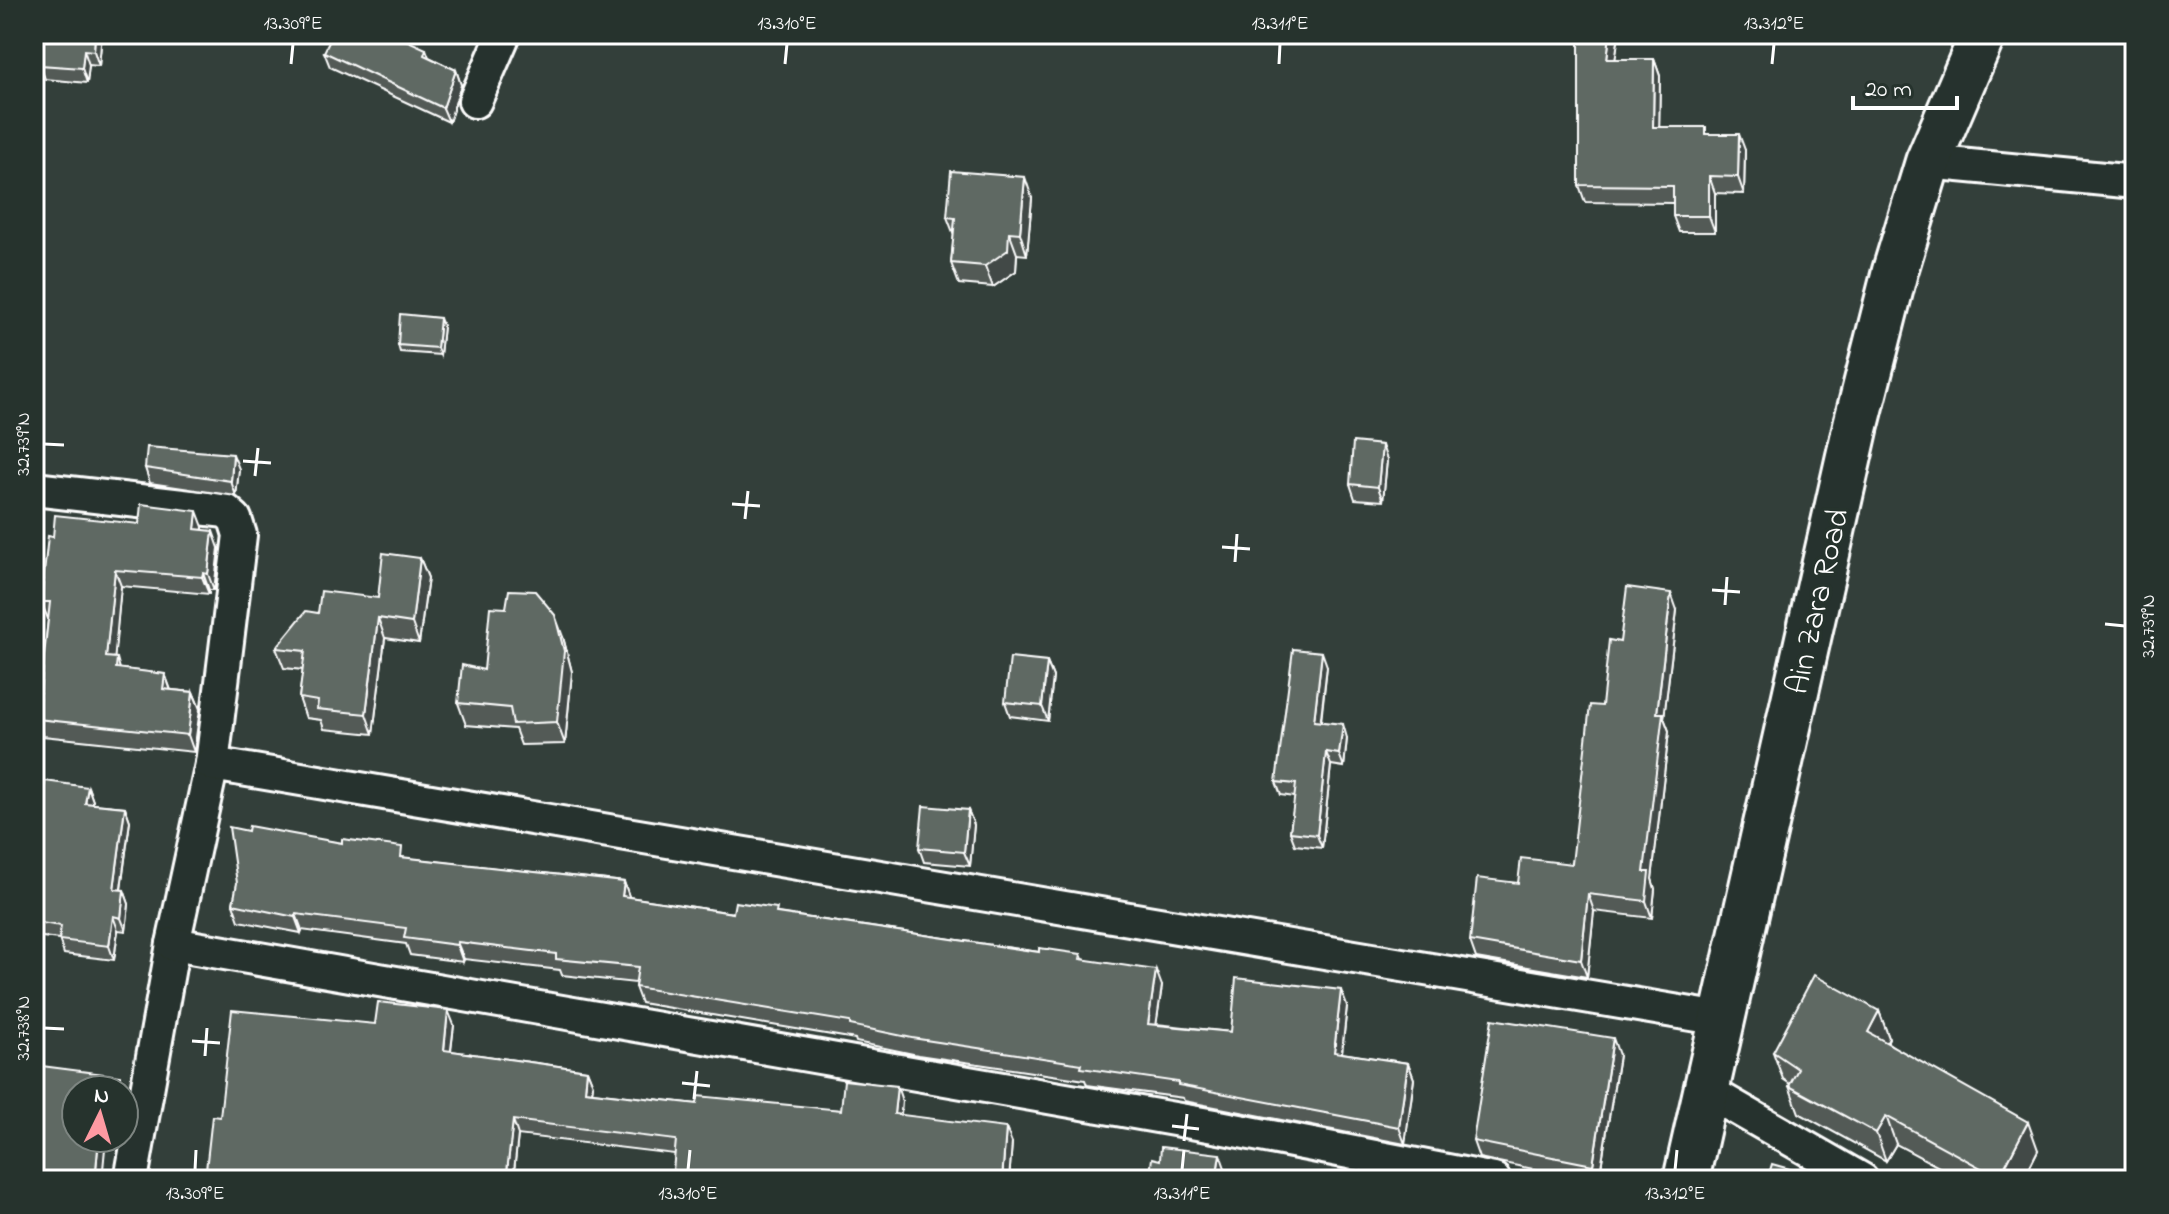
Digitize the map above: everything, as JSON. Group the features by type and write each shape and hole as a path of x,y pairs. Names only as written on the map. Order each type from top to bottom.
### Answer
{"main road":[{"name":"Ain Zara Road","path":"1686,1180 1856,425 1928,162 1983,34"}],"street":[{"path":"475,101 504,34"},
{"path":"1928,162 2135,182"},
{"path":"34,489 226,511 235,519 240,535 212,764 173,944 131,1180"},
{"path":"212,764 1721,1019"},
{"path":"173,944 1214,1126 1494,1180"},
{"path":"1707,1091 1862,1180"}],"building":[{"path":"42,34 95,34 94,51 84,50 82,68 40,65"},
{"path":"333,34 393,34 426,49 424,55 456,70 443,108 324,52"},
{"path":"1579,34 1610,34 1607,59 1654,59 1653,127 1706,127 1706,134 1739,134 1738,177 1709,176 1709,216 1673,216 1673,186 1579,185"},
{"path":"951,171 1025,177 1020,233 1009,232 1008,250 985,266 951,263 955,218 947,217"},
{"path":"400,314 440,318 437,348 398,345"},
{"path":"1353,442 1382,445 1378,487 1350,484"},
{"path":"147,447 233,454 231,481 145,468"},
{"path":"141,504 197,511 195,529 213,531 208,574 203,573 202,577 115,570 106,657 117,658 116,668 165,674 163,689 193,692 188,735 37,719 50,602 41,602 48,536 53,537 55,515 139,524"},
{"path":"383,553 420,558 412,623 378,618 366,714 317,709 318,701 299,698 305,651 276,648 306,611 318,613 321,591 378,598"},
{"path":"1627,587 1671,593 1657,713 1663,713 1644,872 1649,872 1646,901 1588,894 1581,960 1470,941 1477,878 1518,883 1521,858 1572,864 1590,705 1602,706 1609,640 1620,642"},
{"path":"509,590 535,591 555,615 564,651 557,722 513,724 510,708 458,703 462,665 484,670 490,607 506,608"},
{"path":"1293,649 1322,652 1314,721 1343,724 1339,754 1326,752 1317,835 1290,832 1296,784 1276,782"},
{"path":"1010,658 1047,662 1042,706 1005,702"},
{"path":"45,781 88,787 85,803 125,807 114,889 124,890 121,918 113,916 109,946 59,940 61,926 34,922 37,863 34,863 34,820 40,821"},
{"path":"923,806 968,810 964,852 919,848"},
{"path":"249,826 342,843 342,839 402,847 401,857 624,882 622,896 733,913 735,902 777,908 776,913 1039,952 1039,948 1081,954 1080,959 1156,970 1148,1024 1231,1032 1236,978 1341,990 1334,1052 1408,1063 1399,1127 1178,1085 1178,1082 1081,1068 1082,1064 912,1038 850,1025 850,1022 635,987 638,967 556,959 556,954 404,938 406,928 296,914 295,917 233,904 237,883 229,827 248,831"},
{"path":"1814,975 1879,1011 1868,1032 2028,1122 1999,1178 1886,1116 1876,1133 1789,1086 1798,1069 1773,1052"},
{"path":"378,1002 448,1010 444,1050 587,1070 585,1091 697,1104 698,1096 841,1110 844,1080 897,1086 894,1114 1006,1128 1002,1180 736,1180 673,1171 676,1140 513,1120 506,1180 277,1180 206,1170 212,1116 220,1117 232,1010 375,1024"},
{"path":"1492,1019 1613,1038 1593,1165 1473,1141"},
{"path":"34,1065 104,1074 60,1074 60,1154 97,1154 95,1180 34,1180"},
{"path":"1161,1147 1220,1154 1216,1180 1144,1180 1145,1174 1150,1174 1152,1158 1160,1160"},
{"path":"1772,1164 1828,1180 1767,1180"}]}
